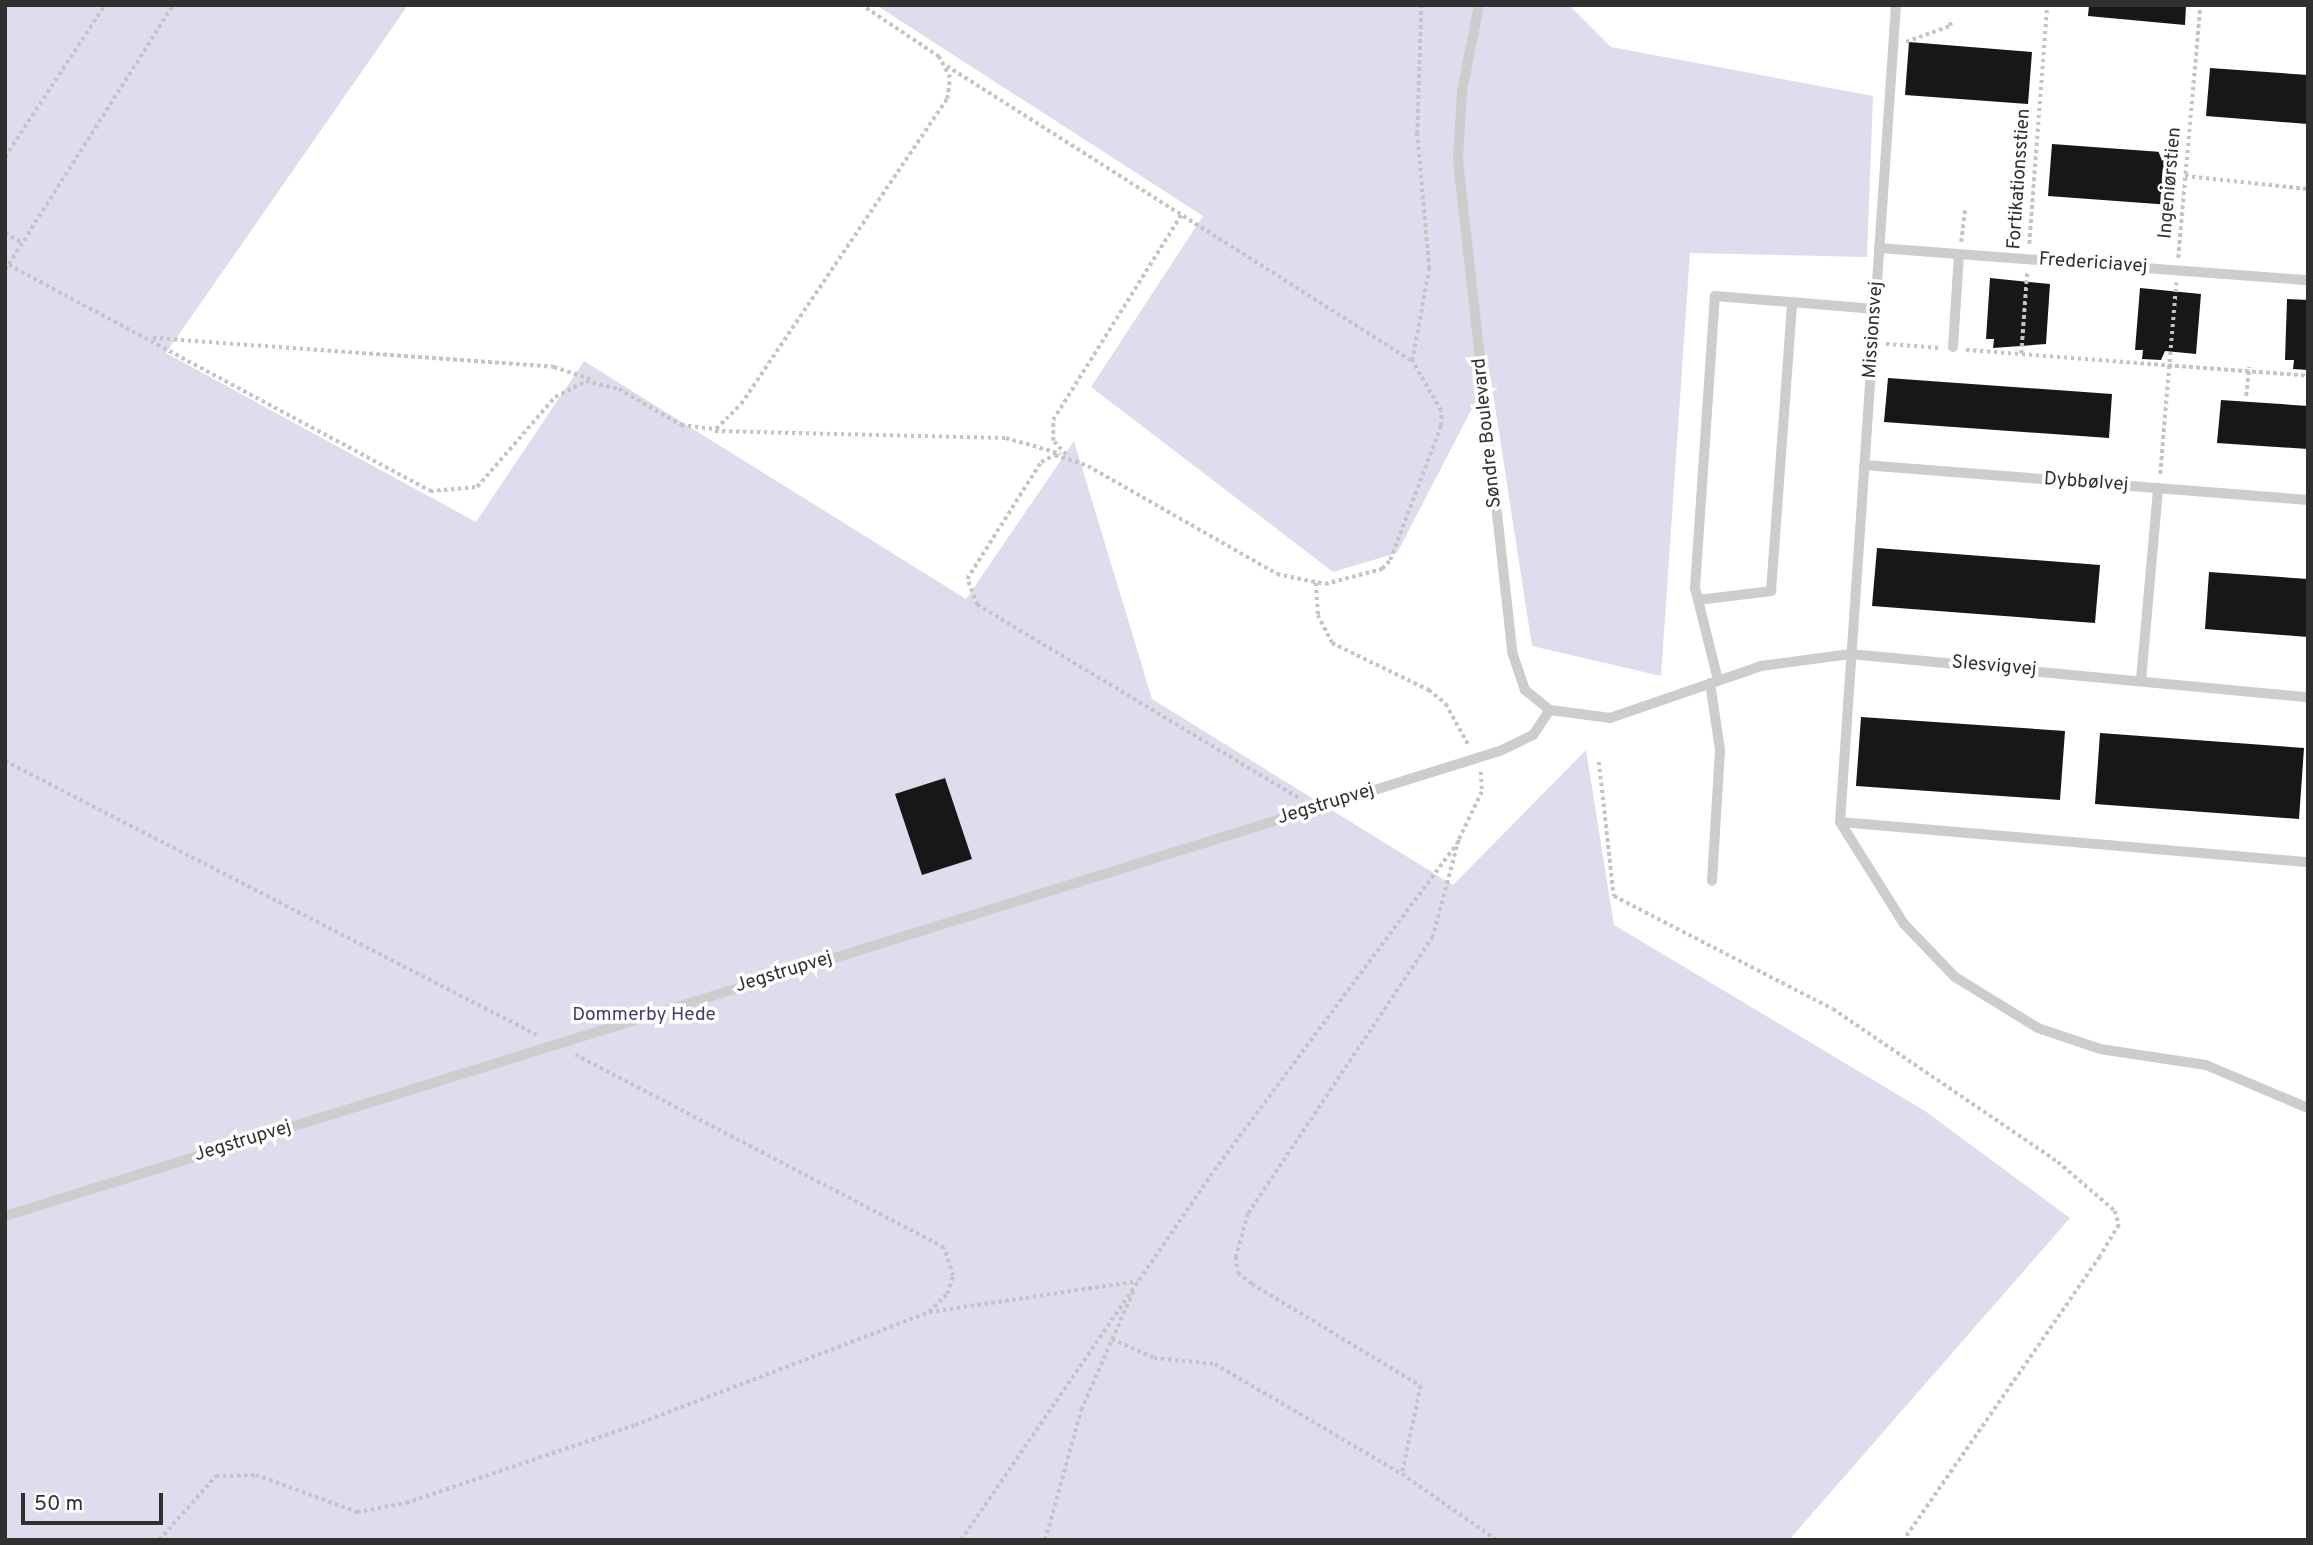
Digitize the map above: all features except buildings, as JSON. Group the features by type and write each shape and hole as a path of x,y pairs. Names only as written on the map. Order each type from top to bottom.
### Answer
{"lane":[{"name":"Søndre Boulevard","path":"1479,5 1462,92 1458,160 1512,652 1525,690 1550,710"},
{"name":"Missionsvej","path":"1840,822 1896,5"},
{"name":"Fredericiavej","path":"1879,248 2308,280"},
{"path":"1953,346 1959,254"},
{"path":"1712,881 1720,750 1714,682 1698,600 1714,296 1875,309"},
{"path":"1698,600 1771,591 1791,302"},
{"name":"Dybbølvej","path":"1864,465 2308,500"},
{"path":"2141,680 2158,488"},
{"name":"Slesvigvej","path":"1550,710 1610,718 1761,666 1850,654 2308,696"},
{"name":"Jegstrupvej","path":"5,1216 1476,758 1533,735 1550,710"},
{"path":"1840,822 2308,862"},
{"path":"1840,822 1904,924 1955,977 2002,1006 2067,1042 2206,1065 2308,1108"}],"path":[{"path":"5,157 105,5"},
{"path":"5,270 173,5"},
{"path":"151,338 554,367 601,383 681,425 709,431 1006,438 1067,457 1277,574 1316,583 1382,569 1401,538 1441,426 1441,411 1412,361 947,66 862,5"},
{"path":"1412,361 1429,269 1417,134 1421,5"},
{"name":"Fortikationsstien","path":"2021,354 2046,5"},
{"name":"Ingeniørstien","path":"2158,488 2171,365 2200,5"},
{"path":"1894,42 1950,26 1951,19"},
{"path":"709,431 741,404 938,114 950,88 947,66"},
{"path":"2185,176 2308,189"},
{"path":"1959,254 1965,209"},
{"path":"1067,457 1053,441 1053,420 1181,215"},
{"path":"5,233 23,243"},
{"path":"9,265 151,338 429,491 444,493 469,489 488,478 555,397 574,384 601,383"},
{"path":"1873,343 2104,358 2308,376"},
{"path":"2246,396 2249,369"},
{"path":"1067,457 1041,462 967,579 971,598 1315,808"},
{"path":"1316,583 1318,615 1332,643 1429,690 1452,713 1476,758 1482,792 1460,840 1427,948 1248,1214 1236,1256 1238,1273 1252,1284 1421,1386 1402,1475"},
{"path":"5,761 944,1248 953,1276 929,1312"},
{"path":"1600,762 1614,896 1833,1009 2058,1162 2115,1211 2119,1225 2100,1257 1905,1540"},
{"path":"961,1540 1138,1281 1460,840"},
{"path":"159,1540 216,1476 256,1475 357,1512 406,1503 635,1425 929,1312 1138,1281"},
{"path":"1045,1540 1081,1410 1138,1281"},
{"path":"1112,1339 1154,1358 1214,1364 1402,1475 1497,1540"}],"green space":[{"name":"Dommerby Hede","path":"5,5 408,5 166,353 476,522 584,361 966,599 1074,441 1152,699 1453,885 1586,750 1614,925 1925,1111 2070,1218 1789,1540 5,1540"},
{"path":"876,5 1569,5 1611,47 1873,96 1867,257 1690,253 1661,676 1532,646 1490,374 1397,553 1333,572 1091,387 1203,216"}]}
